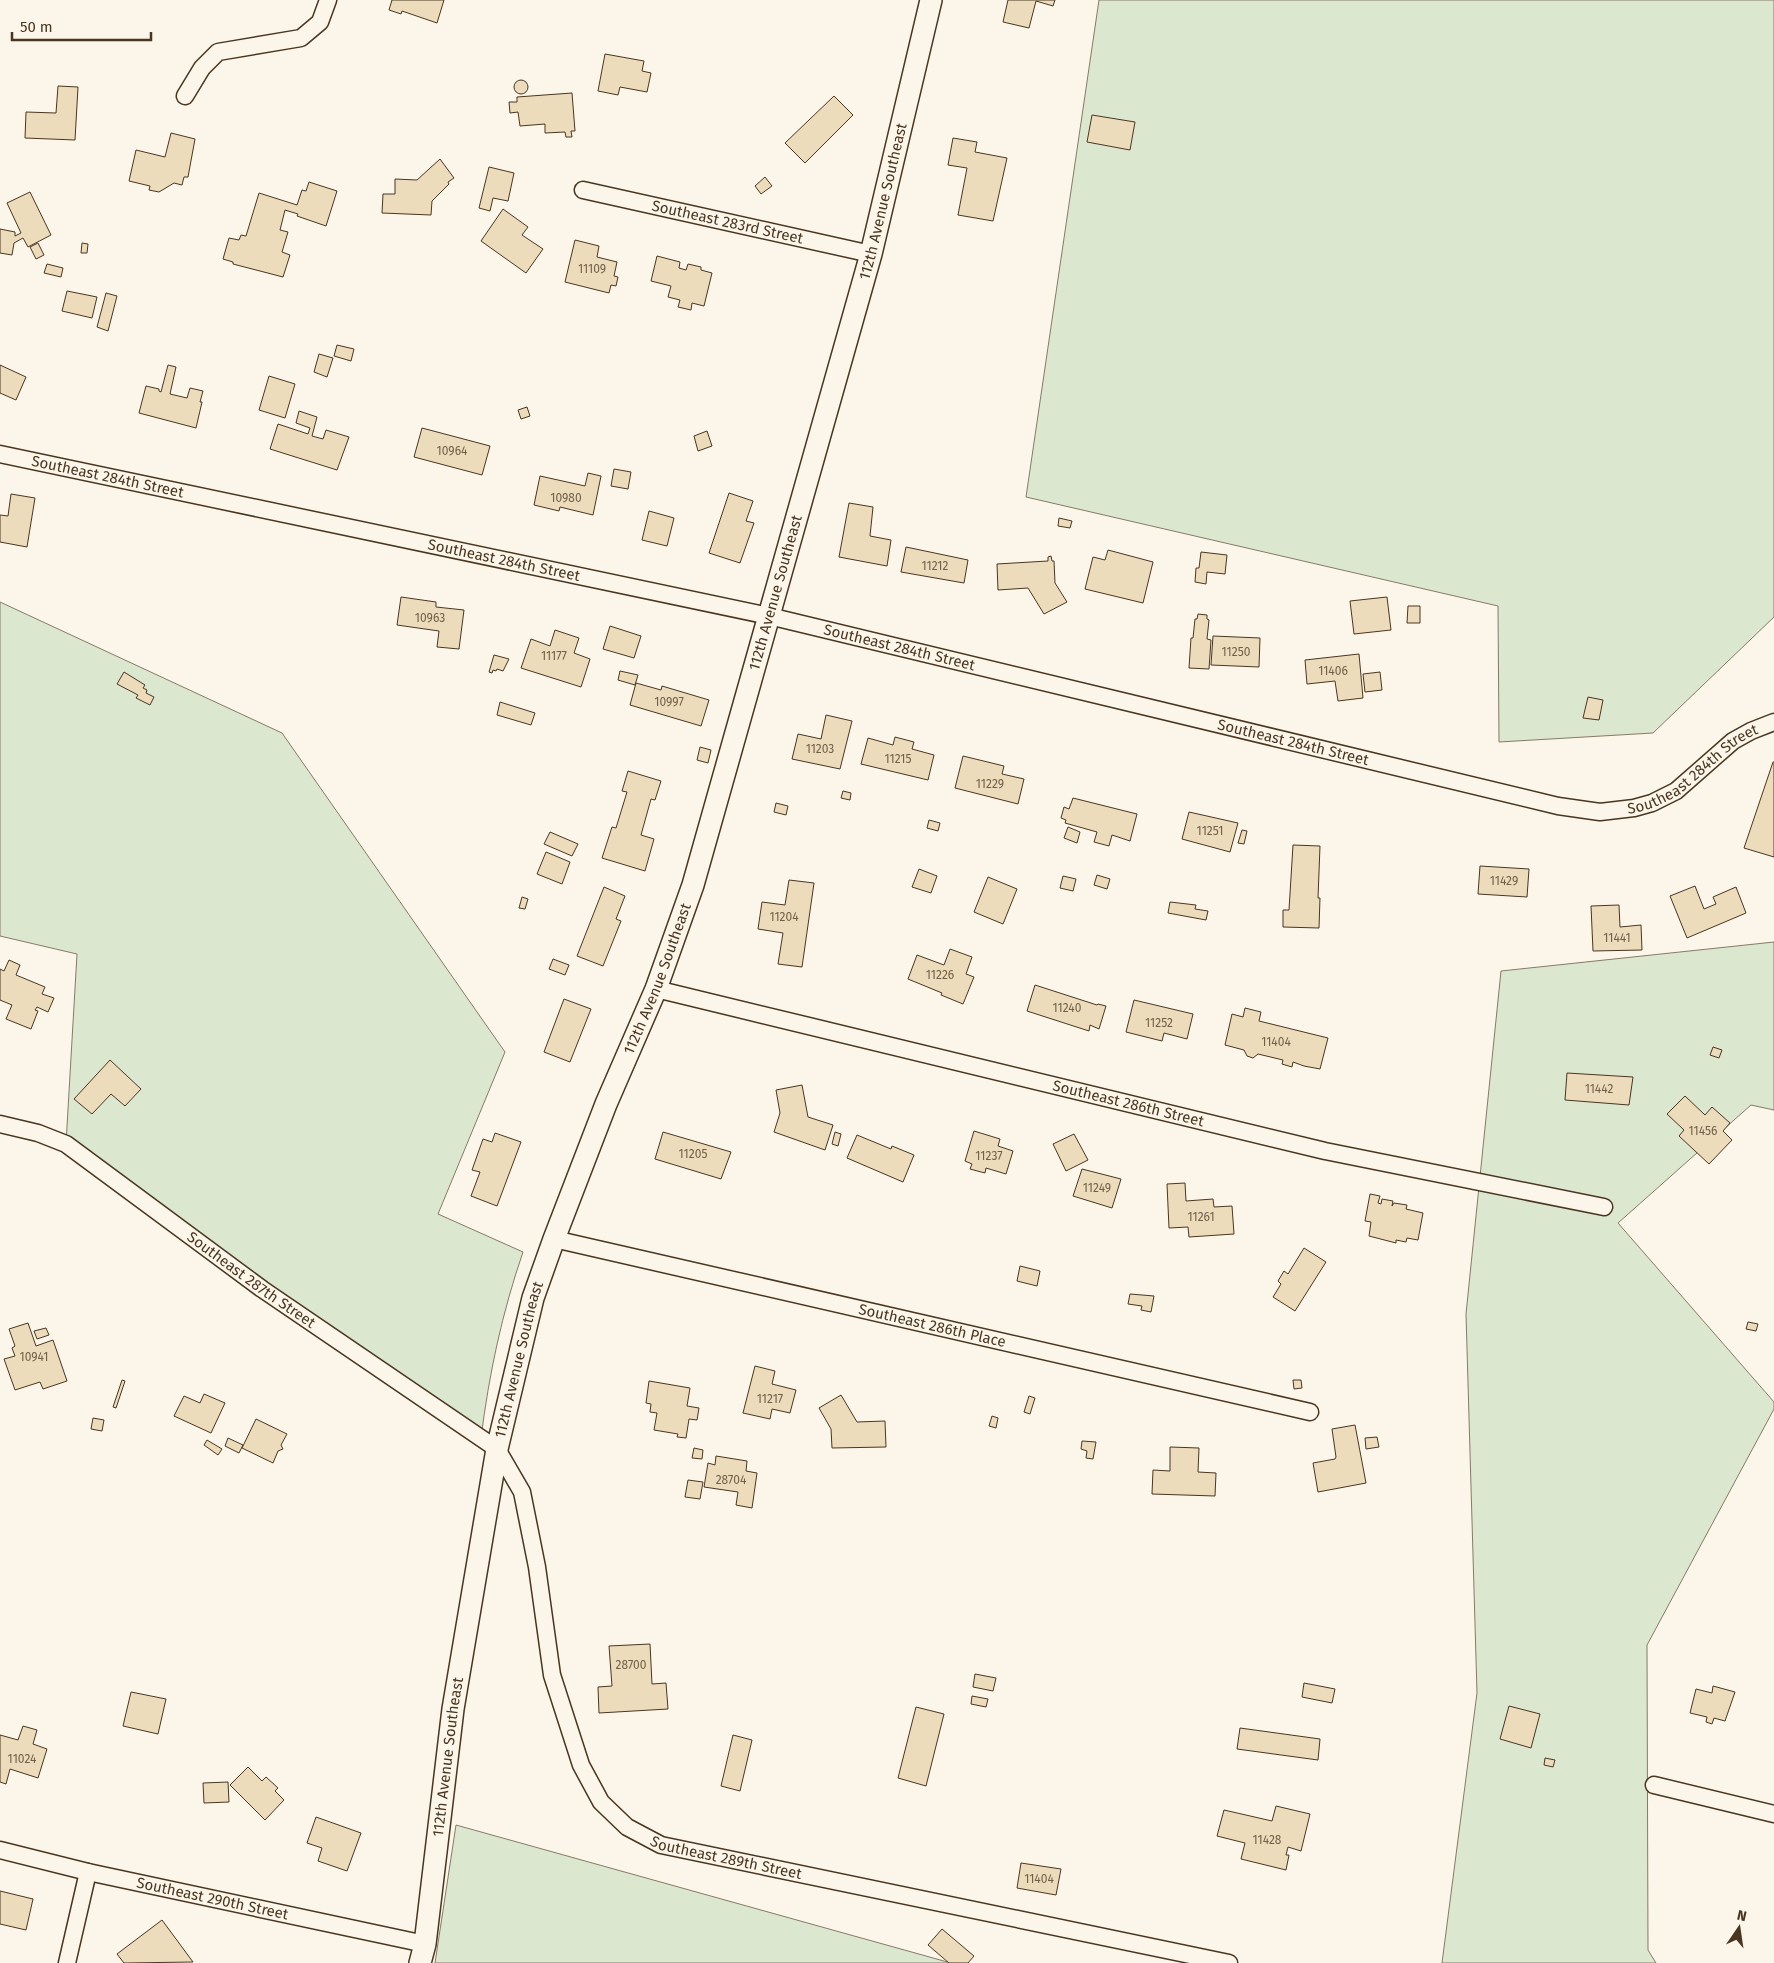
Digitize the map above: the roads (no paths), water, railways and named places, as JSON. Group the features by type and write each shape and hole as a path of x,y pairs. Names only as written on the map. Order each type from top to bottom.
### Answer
{"street":[{"path":"185,96 202,68 218,52 301,38 320,22 328,0"},
{"name":"112th Avenue Southeast","path":"422,1954 452,1709 497,1449 533,1298 606,1104 656,989 693,884 871,254 931,0"},
{"name":"Southeast 283rd Street","path":"583,190 871,254"},
{"name":"Southeast 284th Street","path":"0,454 768,616 1548,803 1600,812 1634,808 1652,803 1676,791 1733,741 1751,731 1774,722"},
{"name":"Southeast 286th Street","path":"656,989 1325,1151 1604,1207"},
{"name":"Southeast 287th Street","path":"0,1124 38,1133 66,1144 262,1289 497,1449"},
{"name":"Southeast 286th Place","path":"554,1239 1310,1412"},
{"name":"Southeast 289th Street","path":"497,1449 522,1492 537,1566 552,1675 581,1766 601,1802 626,1828 661,1845 1229,1963"},
{"path":"1654,1785 1774,1814"},
{"name":"Southeast 290th Street","path":"0,1850 422,1954"},
{"path":"67,1963 88,1872"}]}
